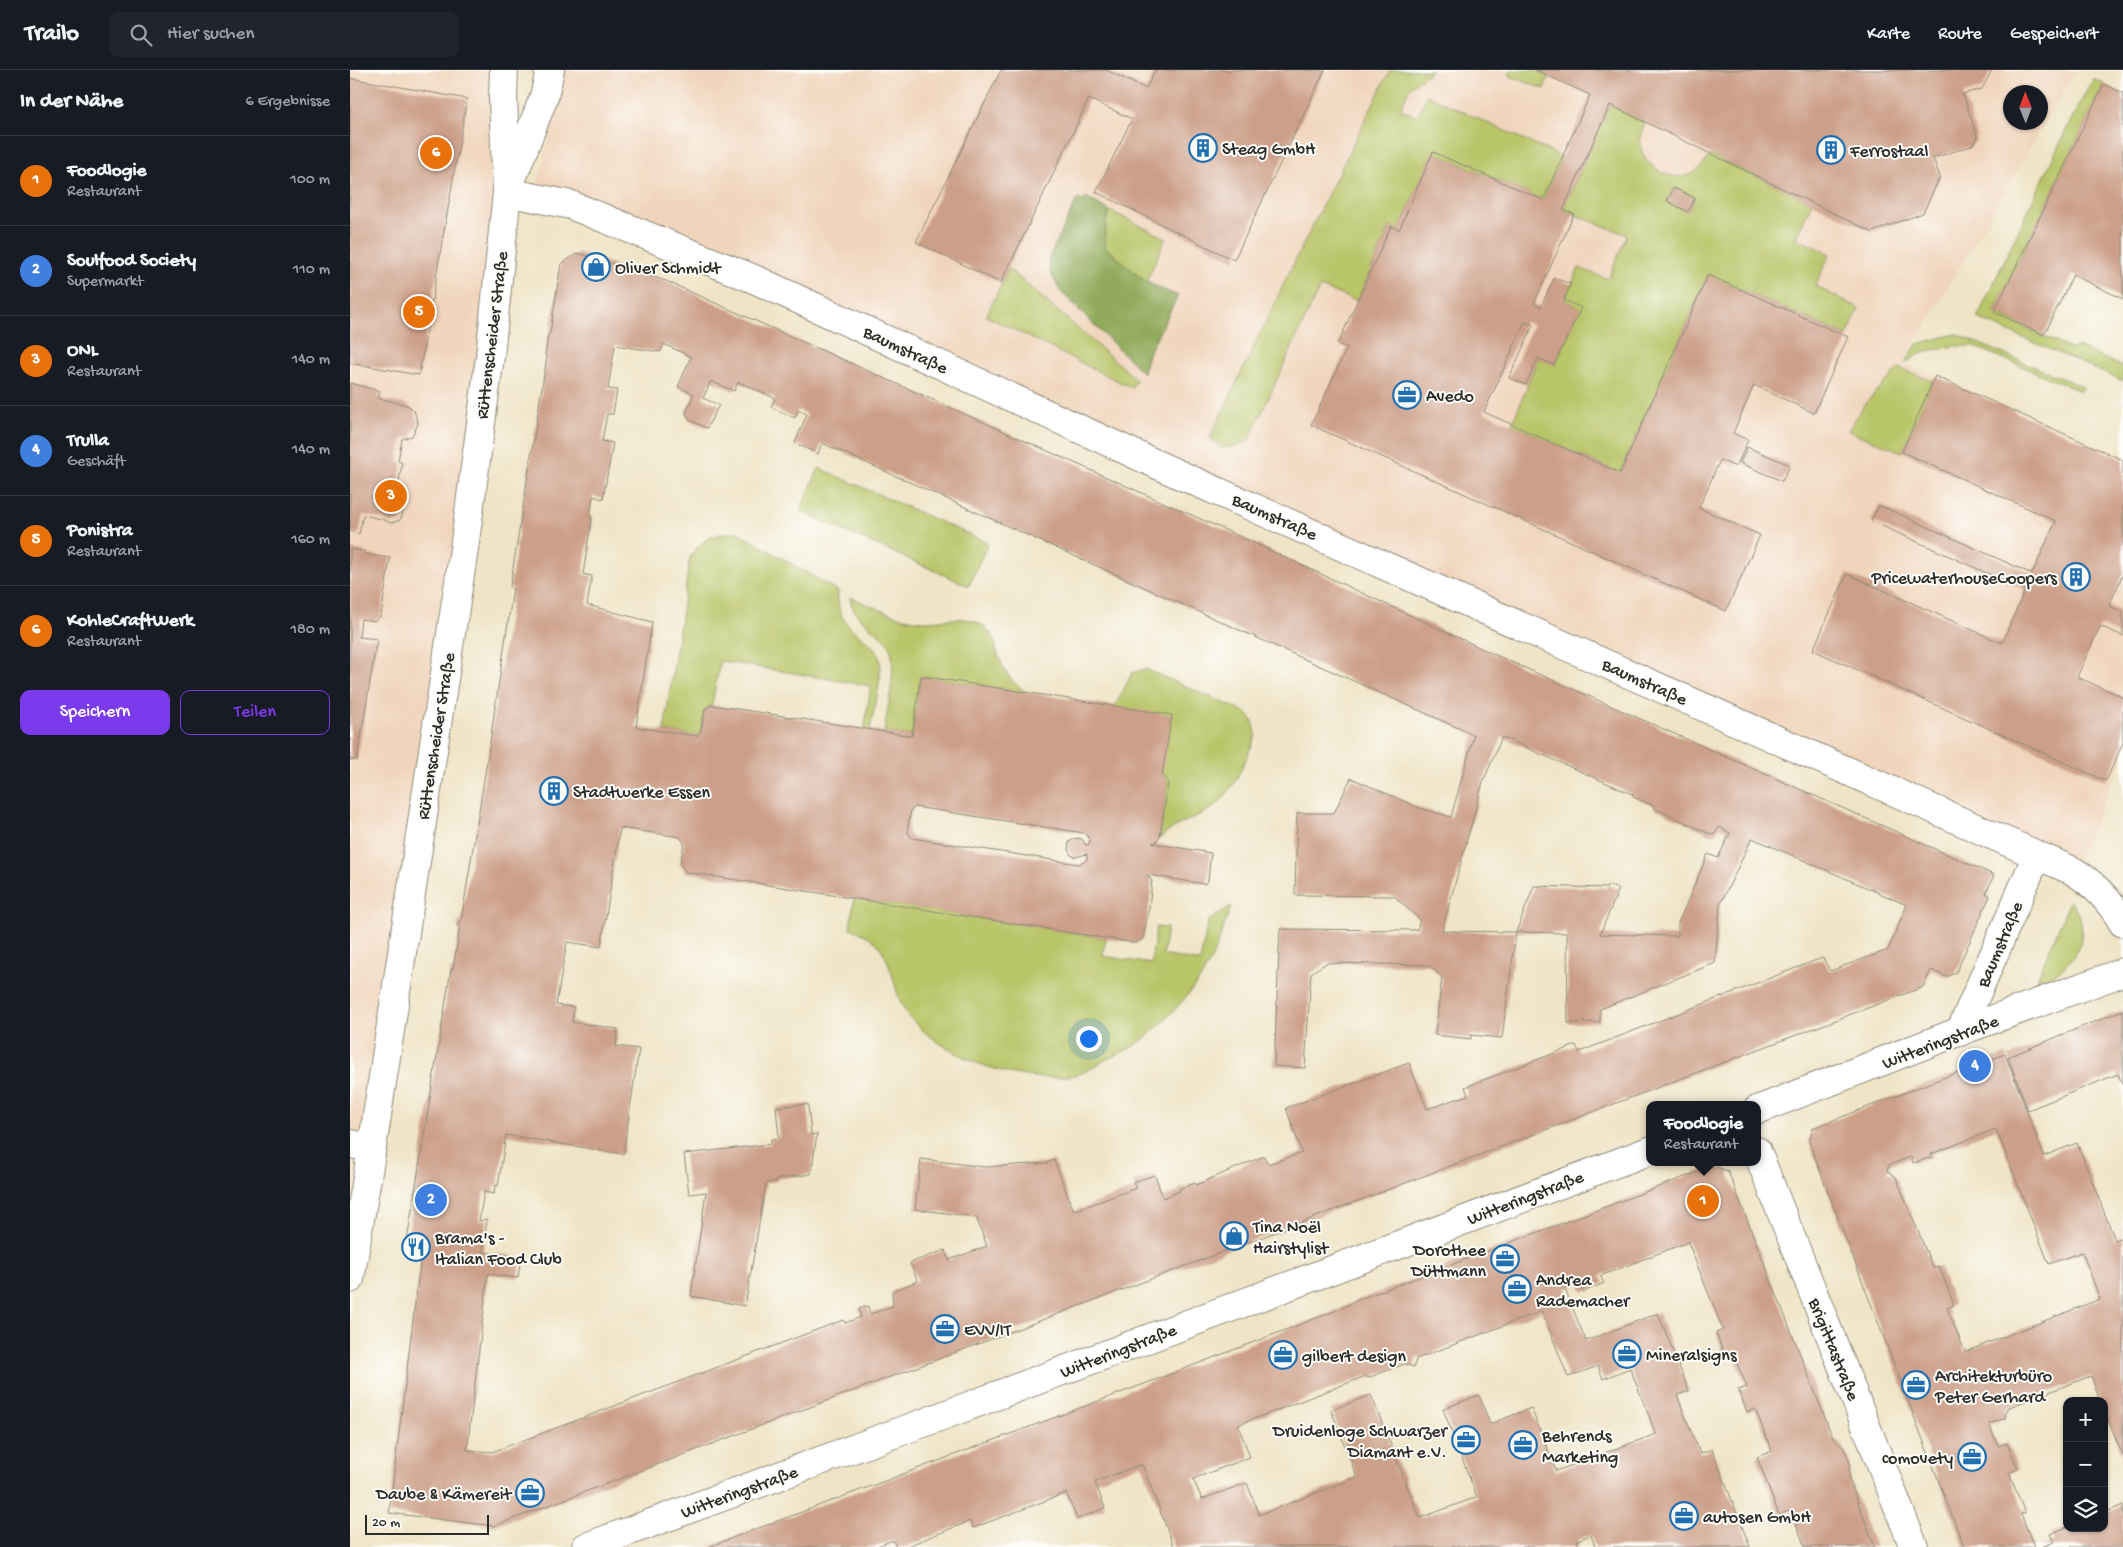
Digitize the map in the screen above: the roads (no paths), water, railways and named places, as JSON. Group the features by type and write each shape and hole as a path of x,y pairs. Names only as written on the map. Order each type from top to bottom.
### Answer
{"street":[{"name":"Rüttenscheider Straße","path":"350,1279 361,1146 464,549 490,356 507,192 503,97 504,70"},
{"name":"Rüttenscheider Straße","path":"507,192 544,97 550,70"},
{"name":"Baumstraße","path":"507,192 571,205 754,279 1169,470 2037,856 2087,879 2109,902 2123,923"},
{"name":"Baumstraße","path":"1960,1032 2037,856"},
{"name":"Witteringstraße","path":"1761,1108 2123,972"},
{"name":"Witteringstraße","path":"586,1547 633,1539 1646,1152"},
{"name":"Brigittastraße","path":"1761,1161 1914,1547"}],"place":[{"name":"Steag GmbH","path":"1203,148"},
{"name":"Ferrostaal","path":"1831,150"},
{"name":"KohleCraftWerk","path":"436,153"},
{"name":"Oliver Schmidt","path":"596,267"},
{"name":"Ponistra","path":"419,312"},
{"name":"Avedo","path":"1407,395"},
{"name":"ONL","path":"391,496"},
{"name":"PricewaterhouseCoopers","path":"2076,577"},
{"name":"Stadtwerke Essen","path":"554,791"},
{"name":"Trulla","path":"1975,1066"},
{"name":"Soulfood Society","path":"431,1200"},
{"name":"Foodlogie","path":"1703,1201"},
{"name":"Tina Noël Hairstylist","path":"1234,1236"},
{"name":"Brama's - Italian Food Club","path":"416,1247"},
{"name":"Dorothee Düttmann","path":"1505,1259"},
{"name":"Andrea Rademacher","path":"1517,1289"},
{"name":"EVV/IT","path":"945,1329"},
{"name":"Mineralsigns","path":"1627,1354"},
{"name":"gilbert design","path":"1283,1355"},
{"name":"Architekturbüro Peter Gerhard","path":"1916,1385"},
{"name":"Druidenloge Schwarzer Diamant e.V.","path":"1466,1440"},
{"name":"Behrends Marketing","path":"1523,1445"},
{"name":"comovety","path":"1972,1457"},
{"name":"Daube & Kämereit","path":"530,1493"},
{"name":"autosen GmbH","path":"1684,1516"}]}
